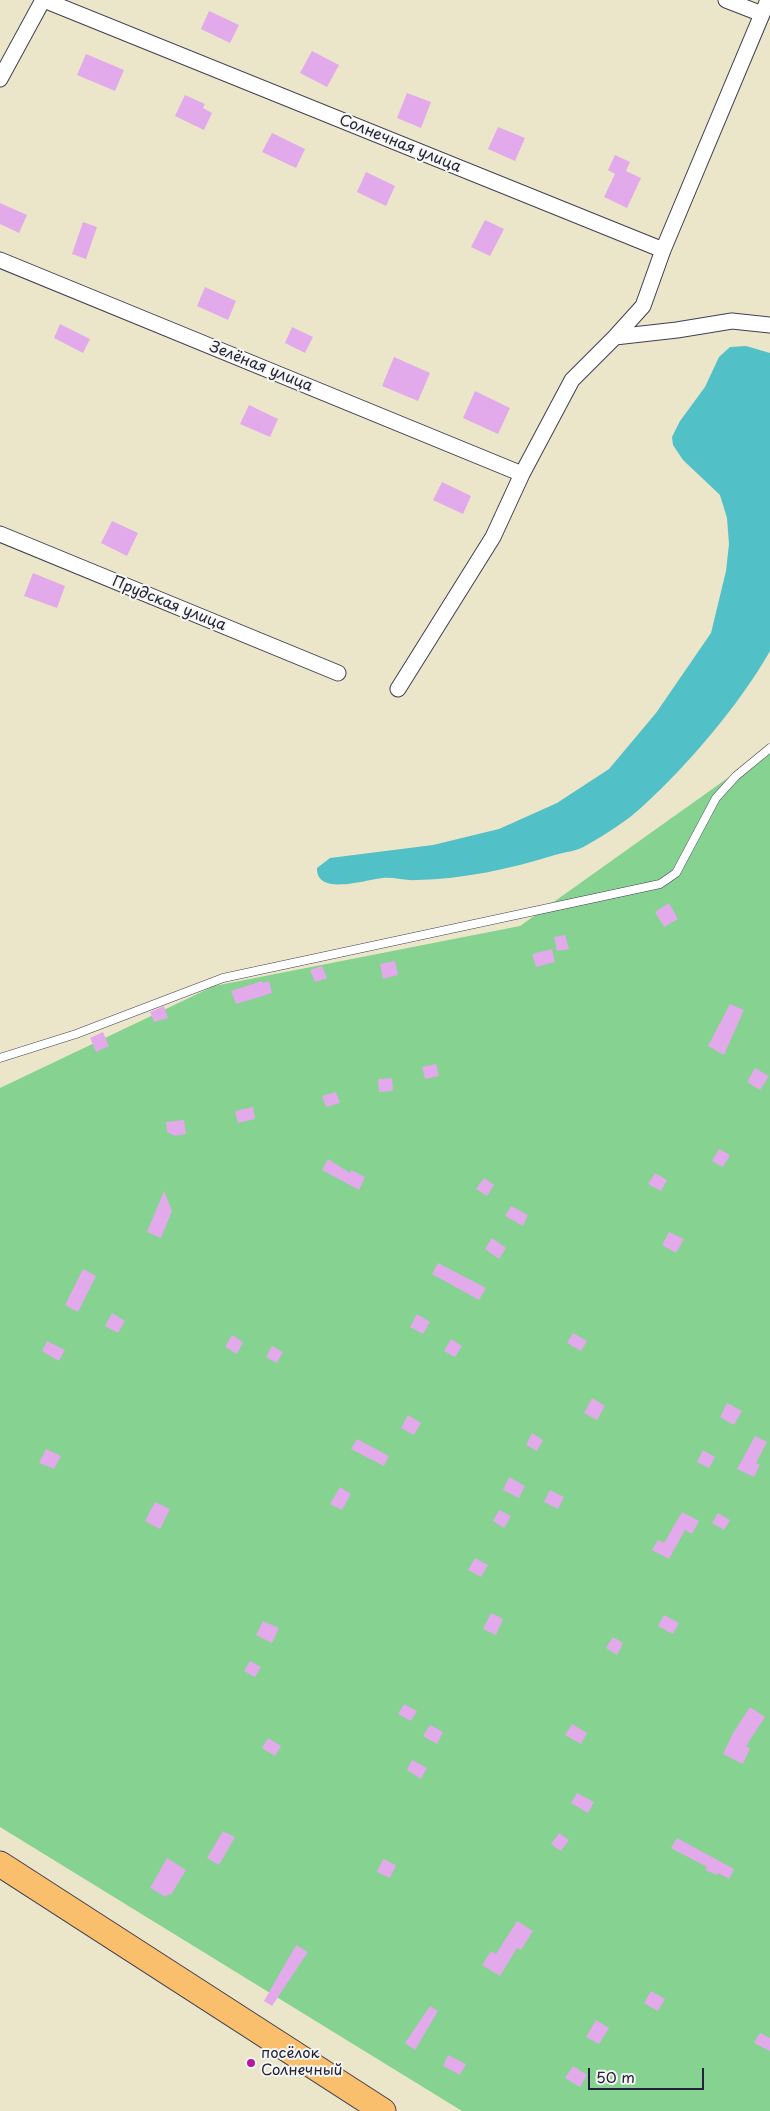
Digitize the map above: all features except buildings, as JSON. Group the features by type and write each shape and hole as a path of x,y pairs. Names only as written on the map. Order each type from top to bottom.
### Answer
{"highway":[{"path":"0,1864 383,2111"}],"street":[{"path":"0,79 44,0"},
{"name":"Солнечная улица","path":"44,0 663,250"},
{"path":"398,689 493,537 522,474 572,380 643,306 663,250 765,7 726,0"},
{"name":"Зелёная улица","path":"0,260 522,474"},
{"path":"615,337 732,321 770,325"},
{"name":"Прудская улица","path":"0,534 338,673"}],"lane":[{"path":"0,1058 76,1034 223,978 660,884 676,873 716,798 736,776 770,748"}],"green space":[{"path":"767,750 770,751 770,2111 462,2111 0,1827 0,1088 214,986 520,926"}],"water":[{"path":"746,346 770,353 770,651 728,713 678,772 643,806 616,827 580,849 504,869 452,878 413,880 383,878 344,884 325,882 319,877 317,868 330,858 433,845 499,829 557,803 609,769 656,713 711,633 726,571 729,544 727,518 720,495 683,460 673,445 672,437 680,421 705,387 719,357 730,347"}],"place":[{"name":"посёлок Солнечный","path":"251,2063"}]}
